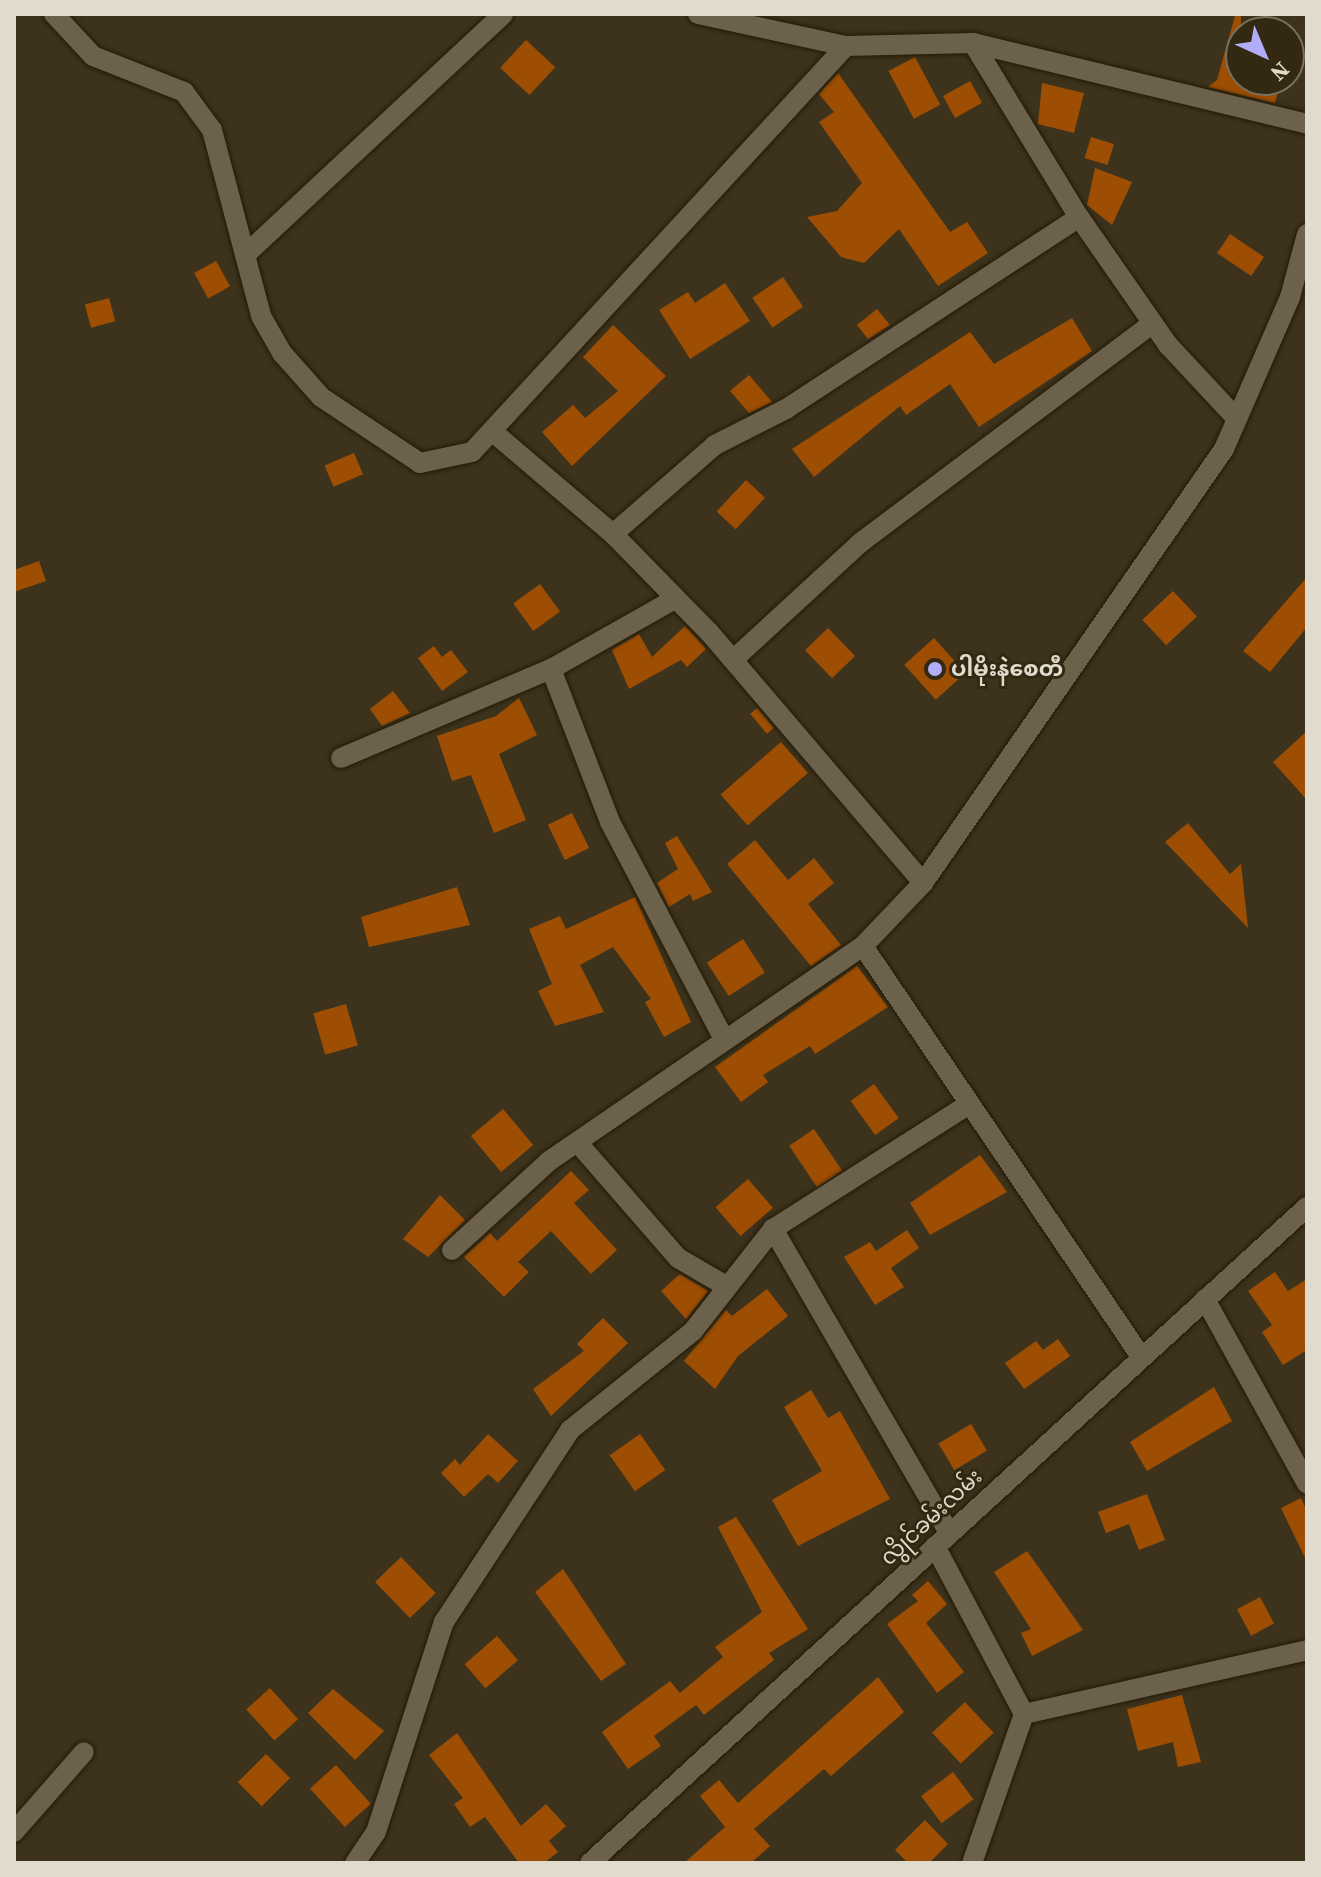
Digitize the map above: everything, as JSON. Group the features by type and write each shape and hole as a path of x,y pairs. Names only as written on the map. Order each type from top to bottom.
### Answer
{"street":[{"path":"54,14 93,56 184,92 212,130 261,316 321,397 420,463 472,452 846,46"},
{"path":"245,255 503,14"},
{"path":"698,14 846,46 973,43 1307,124"},
{"path":"973,43 1079,217 1153,323 1237,419"},
{"path":"613,534 715,445 786,409 1079,217"},
{"path":"452,1250 578,1143 723,1037 863,946 923,883 1224,449 1290,297 1307,234"},
{"path":"734,659 860,543 1153,323"},
{"path":"492,431 613,534 673,600 734,659 923,883"},
{"path":"341,758 551,669 673,600"},
{"path":"551,669 610,822 723,1037"},
{"path":"863,946 1141,1357"},
{"path":"355,1863 376,1832 444,1622 538,1470 570,1430 693,1331 773,1229 968,1105"},
{"path":"578,1143 678,1258 726,1286"},
{"name":"လွိုင်ခမ်းလမ်း","path":"590,1863 1307,1207"},
{"path":"773,1229 942,1540 1024,1714 994,1817 972,1863"},
{"path":"1205,1299 1307,1484"},
{"path":"1024,1714 1307,1650"},
{"path":"14,1832 84,1752"}],"building":[{"path":"526,40 555,67 529,95 500,68"},
{"path":"1225,52 1225,91 1208,87 1217,80"},
{"path":"915,57 940,105 914,119 889,71"},
{"path":"838,73 950,232 967,222 988,253 938,286 899,229 864,263 841,257 807,217 837,211 862,183 819,122 834,112 819,94"},
{"path":"970,81 982,103 955,118 943,96"},
{"path":"1042,83 1084,93 1074,133 1038,124"},
{"path":"1246,96 1277,96 1275,103"},
{"path":"1091,137 1114,144 1108,165 1085,158"},
{"path":"1095,168 1132,182 1112,225 1087,205"},
{"path":"1230,234 1264,257 1251,276 1217,253"},
{"path":"216,261 230,286 208,298 194,273"},
{"path":"783,277 803,307 772,328 752,298"},
{"path":"725,283 750,321 690,359 659,310 688,292 695,303"},
{"path":"109,298 115,321 91,328 85,304"},
{"path":"877,309 890,325 868,339 857,325"},
{"path":"1072,318 1092,351 979,427 950,384 906,415 900,406 814,477 792,449 970,332 994,364"},
{"path":"613,325 666,376 572,466 542,432 573,405 585,418 618,391 583,357"},
{"path":"749,375 772,402 749,413 730,391"},
{"path":"354,453 363,474 334,487 325,466"},
{"path":"746,480 765,498 736,529 717,511"},
{"path":"39,561 46,581 14,592 14,570"},
{"path":"1307,577 1307,627 1270,672 1243,651"},
{"path":"540,584 560,612 533,631 513,603"},
{"path":"1173,591 1197,617 1166,645 1142,620"},
{"path":"685,626 706,649 687,667 681,660 629,689 612,650 639,634 652,657"},
{"path":"828,628 855,656 832,678 805,650"},
{"name":"ပါမိုးနဲစေတီ","path":"934,638 965,673 936,700 904,665"},
{"path":"434,646 442,657 451,650 468,672 442,691 418,658"},
{"path":"393,691 410,713 382,726 370,709"},
{"path":"519,698 537,735 499,754 526,820 494,833 471,775 452,781 437,736 496,716"},
{"path":"757,708 774,728 767,734 750,714"},
{"path":"1307,731 1307,800 1273,762"},
{"path":"781,742 808,773 748,825 721,794"},
{"path":"572,813 589,848 565,860 548,825"},
{"path":"1188,823 1230,874 1241,864 1248,928 1165,842"},
{"path":"677,836 712,892 693,901 690,894 669,907 657,883 678,869 665,843"},
{"path":"755,840 788,880 814,858 834,883 808,904 841,945 811,966 727,864"},
{"path":"457,887 470,925 369,947 361,917"},
{"path":"635,897 691,1022 664,1037 645,1002 651,999 613,947 580,965 604,1012 555,1026 538,991 552,984 529,929 560,916 566,929"},
{"path":"743,939 765,973 729,996 707,962"},
{"path":"857,966 888,1007 815,1054 810,1046 763,1075 768,1082 741,1102 715,1067"},
{"path":"346,1004 358,1045 325,1055 313,1013"},
{"path":"874,1084 899,1118 875,1135 851,1101"},
{"path":"503,1109 533,1145 501,1172 471,1136"},
{"path":"814,1129 842,1170 817,1187 789,1146"},
{"path":"980,1155 1007,1192 930,1235 910,1203"},
{"path":"571,1171 589,1190 574,1203 617,1250 591,1274 551,1231 518,1262 529,1272 504,1297 464,1257 490,1233 497,1241"},
{"path":"748,1179 773,1208 740,1236 716,1207"},
{"path":"440,1195 465,1220 428,1257 403,1239"},
{"path":"907,1230 919,1248 891,1268 904,1287 875,1305 844,1257 870,1242 876,1251"},
{"path":"1275,1272 1288,1291 1307,1279 1307,1350 1283,1365 1262,1332 1272,1325 1248,1291"},
{"path":"680,1274 708,1291 686,1319 661,1291"},
{"path":"767,1289 788,1316 738,1356 715,1389 684,1361 726,1310 732,1316"},
{"path":"603,1318 628,1343 551,1416 533,1389 584,1351 577,1344"},
{"path":"1058,1339 1070,1356 1024,1389 1005,1363 1036,1341 1043,1350"},
{"path":"1214,1387 1232,1421 1147,1471 1130,1442"},
{"path":"811,1390 828,1418 840,1411 890,1499 798,1546 772,1500 822,1471 784,1407"},
{"path":"971,1424 987,1451 954,1470 938,1444"},
{"path":"488,1434 518,1461 498,1483 488,1474 464,1497 441,1473 455,1459 460,1465"},
{"path":"640,1434 665,1470 635,1491 610,1455"},
{"path":"1147,1494 1165,1540 1139,1550 1129,1524 1106,1533 1098,1512"},
{"path":"1301,1498 1307,1511 1307,1562 1281,1508"},
{"path":"736,1517 808,1629 769,1653 774,1660 704,1715 696,1705 654,1736 661,1746 628,1769 602,1732 670,1681 680,1693 723,1657 715,1647 762,1612 718,1527"},
{"path":"1027,1551 1083,1630 1032,1656 1021,1633 1031,1629 994,1572"},
{"path":"401,1557 436,1593 410,1618 375,1582"},
{"path":"563,1569 626,1664 601,1681 535,1592"},
{"path":"928,1581 947,1604 926,1623 964,1672 937,1693 887,1624 918,1601 912,1595"},
{"path":"1260,1597 1274,1623 1251,1636 1237,1609"},
{"path":"497,1636 518,1660 486,1688 465,1664"},
{"path":"878,1677 904,1712 831,1776 824,1769 754,1829 770,1846 751,1863 684,1863 725,1827 700,1796 719,1780 738,1803"},
{"path":"270,1688 298,1719 274,1741 246,1709"},
{"path":"333,1689 384,1731 355,1760 308,1713"},
{"path":"1182,1695 1201,1762 1178,1767 1173,1742 1138,1751 1127,1709"},
{"path":"965,1702 994,1733 961,1763 932,1733"},
{"path":"457,1733 521,1826 546,1804 566,1826 549,1841 558,1852 544,1863 519,1863 485,1817 470,1827 454,1804 463,1798 429,1755"},
{"path":"266,1754 290,1778 262,1806 238,1782"},
{"path":"336,1765 371,1804 345,1827 310,1788"},
{"path":"953,1772 973,1799 942,1823 921,1796"},
{"path":"925,1820 948,1844 929,1863 908,1863 895,1850"}],"place":[{"name":"ပါမိုးနဲစေတီ","path":"935,669"}]}
